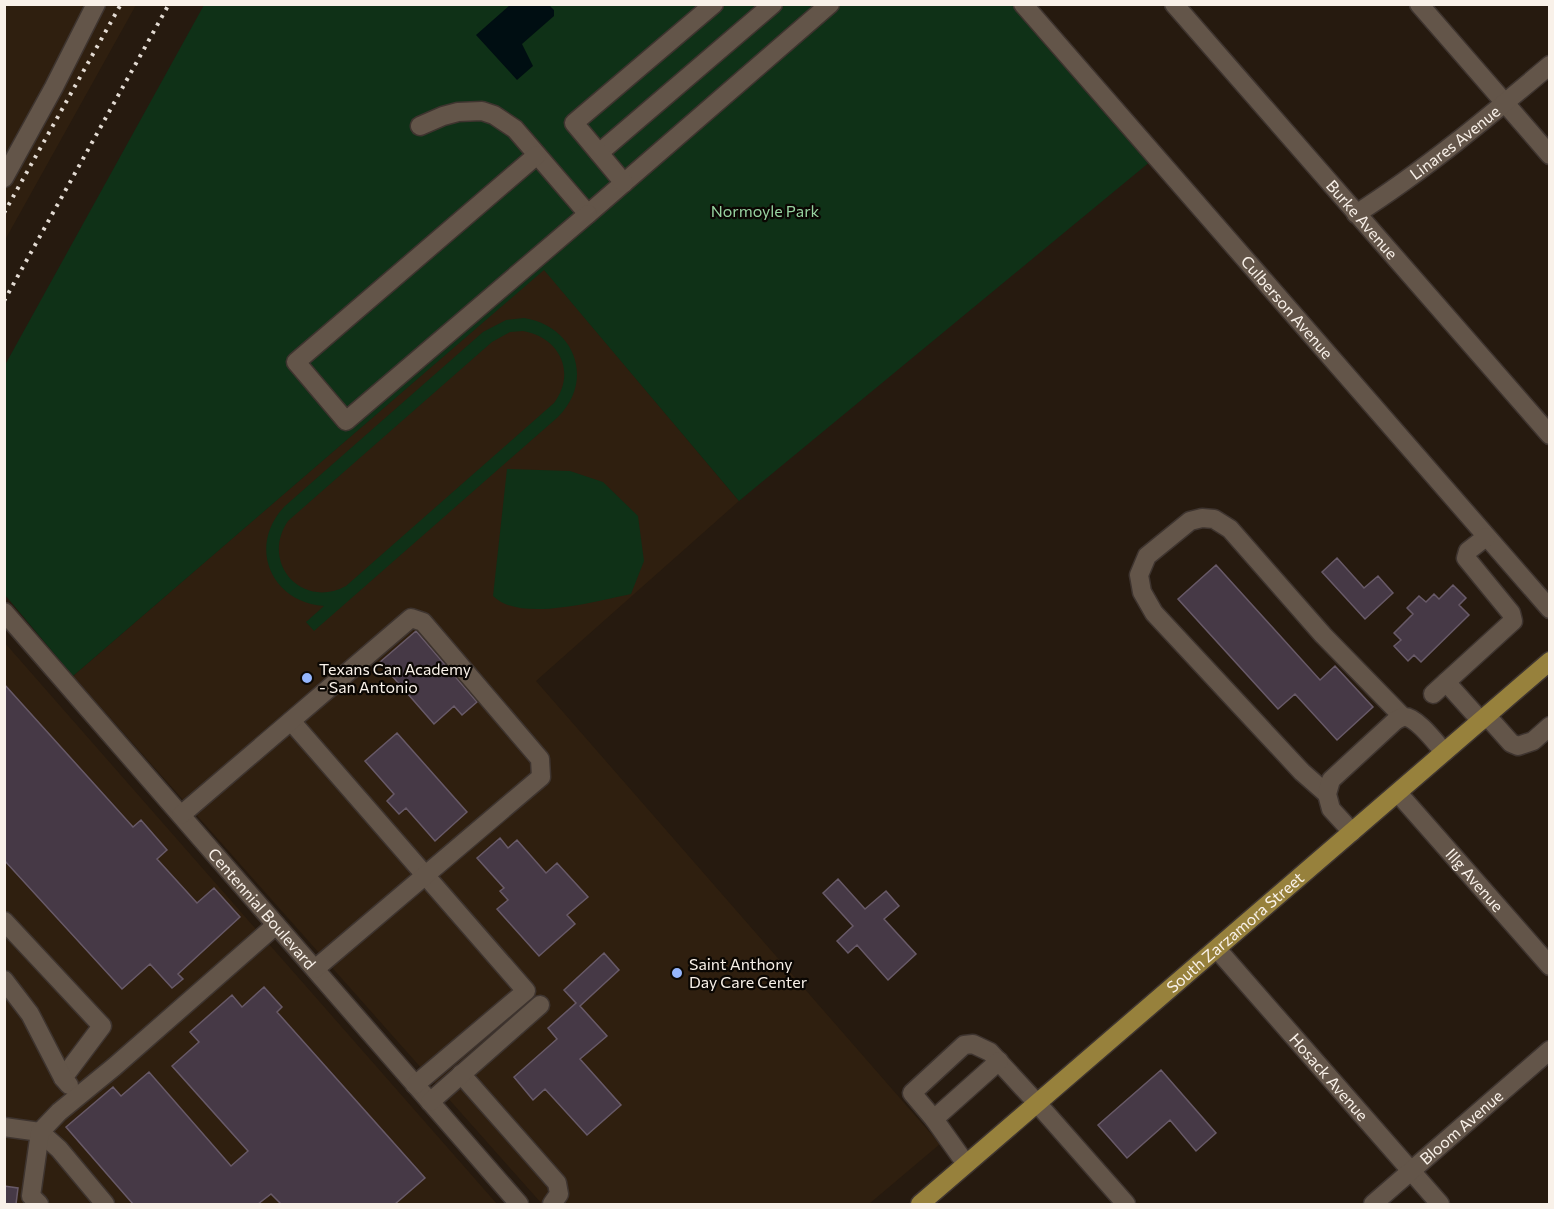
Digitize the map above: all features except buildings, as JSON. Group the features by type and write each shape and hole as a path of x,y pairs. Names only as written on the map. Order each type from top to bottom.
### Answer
{"main road":[{"name":"South Zarzamora Street","path":"920,1204 1550,661"}],"street":[{"path":"4,178 96,4"},
{"path":"624,183 574,123 714,4"},
{"path":"599,153 773,4"},
{"path":"537,155 296,362 346,421 830,4"},
{"name":"Culberson Avenue","path":"1023,4 1550,609"},
{"name":"Burke Avenue","path":"1174,4 1550,435"},
{"path":"1419,4 1550,155"},
{"name":"Linares Avenue","path":"1356,214 1385,196 1464,137 1550,65"},
{"path":"420,126 458,112 482,111 505,121 588,214"},
{"path":"1328,794 1302,772 1154,613 1140,584 1139,575 1147,556 1190,521 1202,518 1214,519 1230,529 1323,635 1403,717"},
{"path":"1486,537 1468,551 1466,558 1511,613 1513,621 1440,687 1484,718 1511,743 1518,746 1533,741 1550,726"},
{"name":"Centennial Boulevard","path":"4,612 519,1204"},
{"path":"181,815 411,618 423,622 540,759 541,777 315,969"},
{"path":"1352,832 1331,809 1328,794 1331,780 1395,721 1408,717 1424,730 1444,752"},
{"path":"291,721 526,991 415,1084"},
{"name":"Illg Avenue","path":"1398,793 1550,966"},
{"path":"4,921 102,1026 63,1078"},
{"path":"39,1204 31,1196 40,1132 78,1096 276,925"},
{"name":"Hosack Avenue","path":"1217,949 1440,1204"},
{"path":"4,980 30,1014 63,1078 78,1096"},
{"path":"4,1002 24,1006"},
{"path":"430,1102 540,1005"},
{"path":"966,1164 912,1093 964,1045 973,1044 990,1052 999,1061 1126,1204"},
{"name":"Bloom Avenue","path":"1373,1204 1550,1050"},
{"path":"934,1119 999,1061"},
{"path":"461,1074 556,1183 559,1194 552,1204"},
{"path":"4,1127 40,1132 59,1149 105,1204"}],"shaded area":[{"path":"5,5 136,5 5,240"},
{"path":"510,5 549,5 554,10 554,16 522,44 533,66 517,80 476,35"},
{"name":"Texans Can Academy - San Antonio","path":"544,269 739,501 536,681 940,1144 869,1204 542,1204 73,676"},
{"path":"5,643 497,1204 5,1204"}],"green space":[{"name":"Normoyle Park","path":"204,5 1014,5 1151,161 739,501 544,270 73,676 5,595 5,365"},
{"path":"524,318 542,323 567,343 574,357 577,372 575,387 569,402 558,417 314,631 306,622 324,606 305,602 290,594 278,583 270,569 266,554 267,538 274,521 285,506 483,332 506,320","holes":["523,331 536,335 555,348 564,368 561,391 554,403 346,586 329,592 314,592 300,587 290,578 282,566 279,552 281,537 288,521 492,342 510,332"]},
{"path":"507,469 570,471 603,482 638,516 644,561 631,594 579,605 539,609 505,604 493,596"}],"railway":[{"path":"4,213 121,4"},
{"path":"4,301 169,4"}],"place":[{"name":"Texans Can Academy - San Antonio","path":"307,678"},
{"name":"Saint Anthony Day Care Center","path":"677,973"}]}
